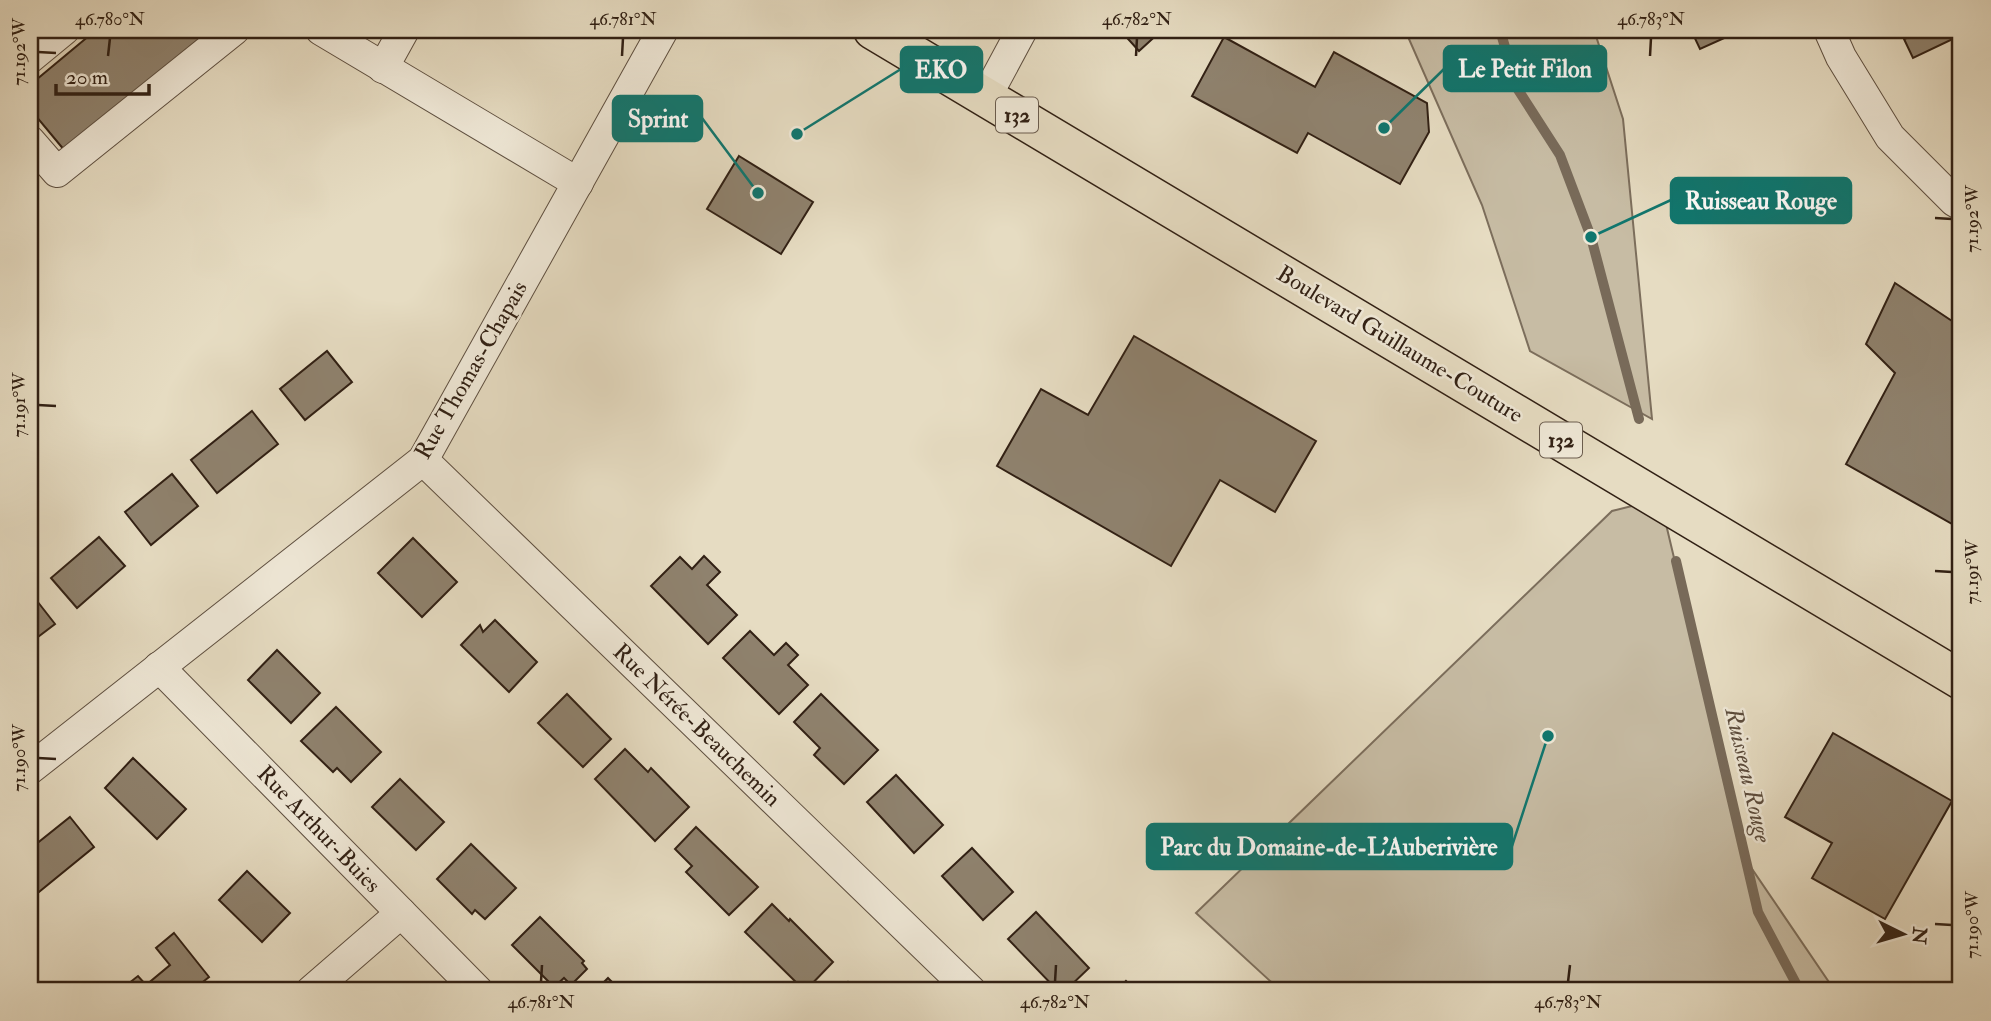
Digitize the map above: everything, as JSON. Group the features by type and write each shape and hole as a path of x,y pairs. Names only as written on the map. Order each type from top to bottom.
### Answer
{"main road":[{"name":"Boulevard Guillaume-Couture","path":"873,30 1961,680"}],"street":[{"path":"30,58 64,30"},
{"path":"30,141 57,172 234,30"},
{"path":"321,30 578,183"},
{"path":"383,68 404,30"},
{"name":"Rue Thomas-Chapais","path":"30,769 423,460 663,30"},
{"path":"986,97 1022,30"},
{"path":"1829,30 1841,57 1889,137 1961,205"},
{"name":"Rue Nérée-Beauchemin","path":"423,460 971,991"},
{"name":"Rue Arthur-Buies","path":"159,667 478,991"},
{"path":"311,991 401,913"}],"shaded area":[{"path":"1405,30 1594,30 1623,119 1652,419 1530,351 1482,205"},
{"path":"1660,499 1746,860 1835,991 1281,991 1196,913 1612,511"}],"building":[{"path":"96,30 210,30 65,151 30,109 30,85"},
{"path":"1120,30 1162,30 1139,51"},
{"path":"1691,30 1742,30 1700,49"},
{"path":"1907,30 1954,30 1957,37 1913,58 1904,39 1910,37"},
{"path":"1224,37 1315,87 1334,52 1427,103 1429,132 1400,184 1308,133 1297,153 1192,96"},
{"path":"739,156 813,202 781,254 707,209"},
{"path":"1895,283 1961,327 1961,529 1846,464 1895,373 1866,344"},
{"path":"1134,336 1316,441 1275,512 1220,480 1171,566 997,466 1041,389 1088,415"},
{"path":"327,351 352,382 305,420 280,389"},
{"path":"252,411 278,444 217,493 191,460"},
{"path":"172,474 198,506 151,545 125,512"},
{"path":"99,537 125,566 77,608 51,578"},
{"path":"413,538 457,582 422,617 378,573"},
{"path":"704,556 720,572 707,585 737,615 708,644 651,586 680,557 692,569"},
{"path":"30,592 55,624 30,643"},
{"path":"495,620 537,662 509,692 461,645 480,625 483,632"},
{"path":"750,631 774,655 786,643 798,655 788,665 808,685 779,714 723,658"},
{"path":"277,650 320,693 291,723 248,680"},
{"path":"567,694 611,739 583,767 538,723"},
{"path":"821,694 878,750 844,784 814,755 820,748 794,722"},
{"path":"336,707 381,752 351,782 337,768 333,772 301,741"},
{"path":"1833,733 1952,801 1885,919 1812,878 1832,843 1785,817"},
{"path":"625,749 648,772 651,768 689,807 655,841 595,779"},
{"path":"133,758 186,809 157,839 105,788"},
{"path":"896,775 943,825 914,853 867,802"},
{"path":"400,779 444,822 416,850 372,807"},
{"path":"70,817 94,847 34,896 30,890 30,849"},
{"path":"696,827 758,887 729,915 686,872 692,866 675,849"},
{"path":"471,844 516,888 485,919 475,910 472,914 437,879"},
{"path":"972,848 1013,892 983,920 942,876"},
{"path":"247,871 290,913 262,942 219,900"},
{"path":"772,904 833,962 805,991 745,932"},
{"path":"1036,912 1089,968 1065,991 1058,991 1008,939"},
{"path":"540,917 584,961 582,963 587,969 571,985 564,978 554,987 512,945"},
{"path":"174,933 209,977 204,981 207,984 198,991 119,991 138,976 146,985 170,965 156,948"},
{"path":"608,978 621,991 595,991"},
{"path":"1126,981 1137,991 1116,991"},
{"path":"848,982 857,991 839,991"}],"waterway":[{"name":"Ruisseau Rouge","path":"1500,30 1517,88 1560,155 1591,237 1639,419"},
{"name":"Ruisseau Rouge","path":"1676,561 1758,912 1800,991"}],"place":[{"name":"Le Petit Filon","path":"1384,128"},
{"name":"EKO","path":"797,134"},
{"name":"Sprint","path":"758,193"},
{"name":"Ruisseau Rouge","path":"1591,237"},
{"name":"Parc du Domaine-de-L'Auberivière","path":"1548,736"}]}
